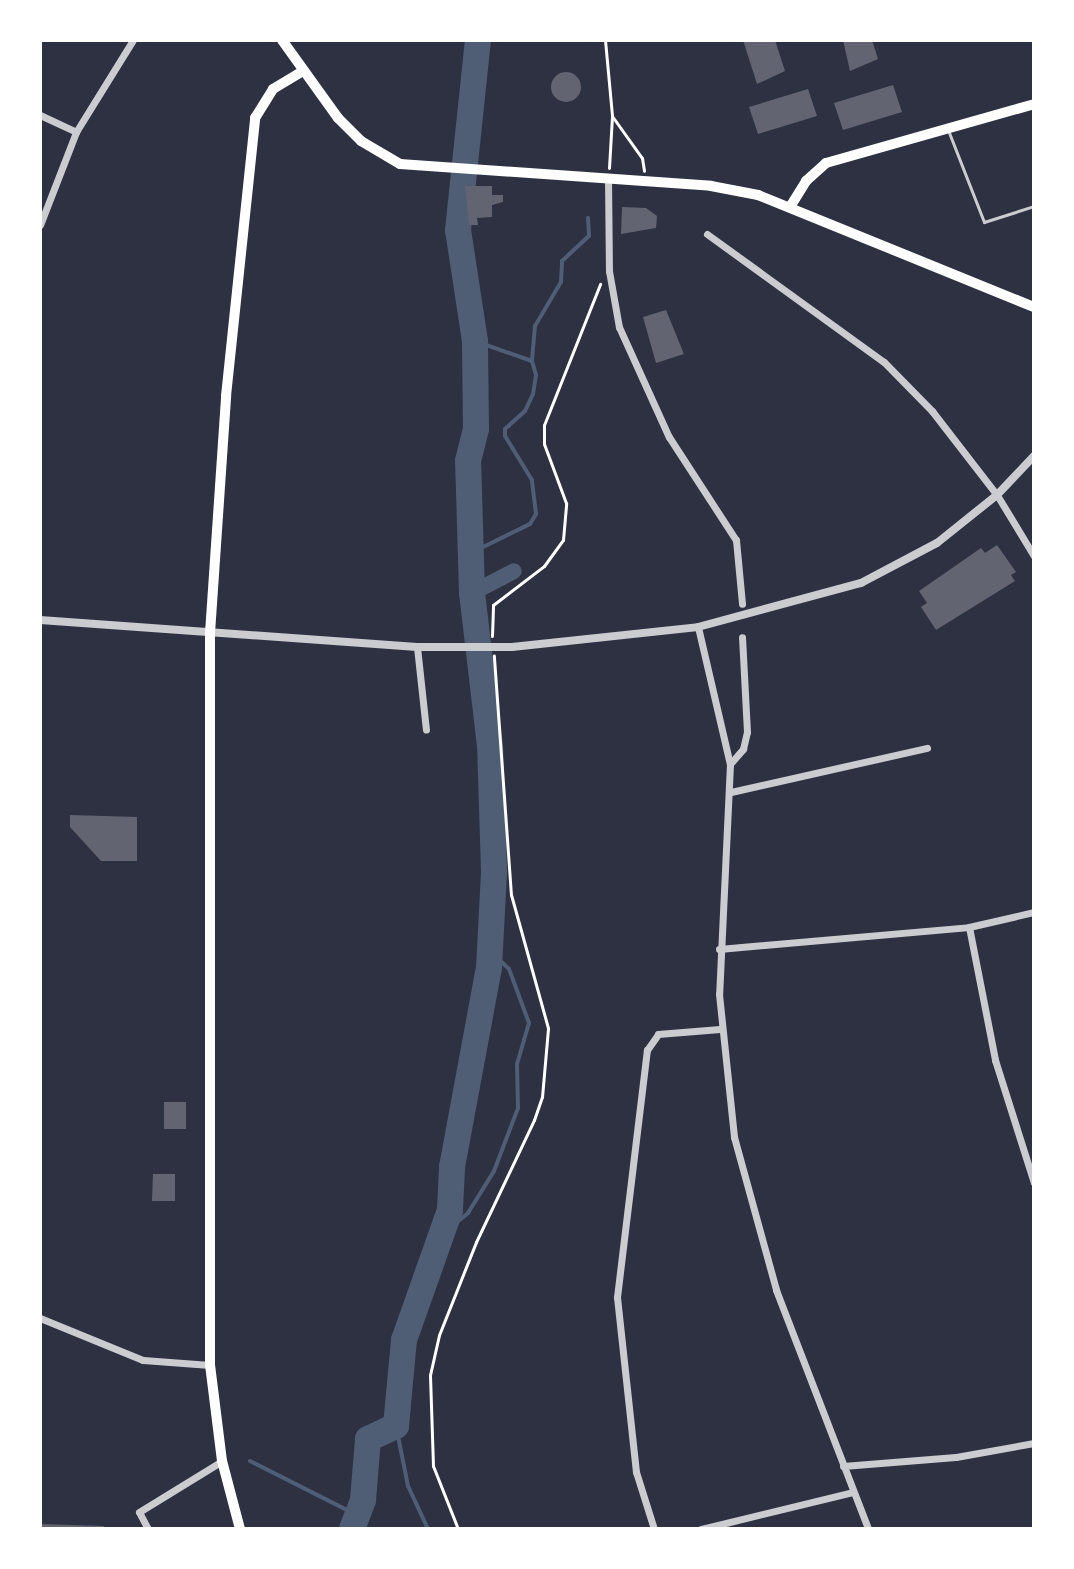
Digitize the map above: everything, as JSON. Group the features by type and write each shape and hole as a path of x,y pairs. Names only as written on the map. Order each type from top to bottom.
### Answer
{"main road":[{"path":"282,40 301,72 338,118 383,156 400,164 711,186 790,207 1034,307"},
{"path":"240,1529 222,1461 210,1365 210,633 226,396 255,118 273,89 301,72"},
{"path":"790,207 806,181 826,163 1034,104"}],"street":[{"path":"40,225 76,132 133,40"},
{"path":"40,115 76,132"},
{"path":"608,178 609,271 619,327 633,364 669,437 736,540 742,604"},
{"path":"707,234 884,362 932,411 997,495 1034,556"},
{"path":"40,620 417,647 512,647 698,627 861,583 937,543 997,495 1034,456"},
{"path":"698,627 730,764 731,792 719,949 720,1029 734,1137 759,1239 868,1529"},
{"path":"730,764 743,749 747,732 742,637"},
{"path":"417,647 426,730"},
{"path":"731,792 927,748"},
{"path":"719,949 969,927 1034,912"},
{"path":"969,927 995,1060 1034,1183"},
{"path":"654,1529 636,1472 617,1297 647,1050 658,1034 720,1029"},
{"path":"40,1318 143,1360 210,1365"},
{"path":"843,1466 956,1457 1034,1443"},
{"path":"148,1529 139,1512 222,1461"},
{"path":"701,1529 853,1492"}],"lane":[{"path":"948,130 984,222 1034,206"}],"path":[{"path":"605,40 612,116 608,178"},
{"path":"612,116 644,169"},
{"path":"458,1529 433,1466 430,1375 439,1335 476,1242 542,1097 548,1028 511,895 506,771 490,615 493,605 555,555 563,540 566,503 544,444 544,425 609,271"}],"building":[{"path":"743,40 775,40 785,71 757,84"},
{"path":"843,40 872,40 878,59 850,71"},
{"path":"566,72 576,77 581,87 576,97 566,102 556,97 551,87 556,77"},
{"path":"893,85 902,112 843,130 834,103"},
{"path":"808,89 817,116 758,134 749,107"},
{"path":"465,186 492,186 492,195 503,195 503,202 492,205 492,217 477,218 478,225 469,225"},
{"path":"622,207 646,208 657,216 656,228 621,234"},
{"path":"666,310 684,354 656,363 643,317"},
{"path":"997,545 1016,572 1011,575 1015,581 936,630 921,607 927,603 919,591 981,548 985,553"},
{"path":"70,815 137,817 137,861 101,861 70,827"},
{"path":"164,1102 186,1102 186,1129 164,1129"},
{"path":"153,1174 175,1174 175,1201 152,1201"},
{"path":"40,1524 104,1526 104,1529 40,1529"}],"waterway":[{"path":"352,1529 363,1500 368,1439 396,1426 404,1340 450,1210 452,1167 489,968 494,871 490,746 472,593 468,461 476,429 475,341 458,230 478,40"},
{"path":"532,360 535,326 561,282 562,261 589,236 588,218"},
{"path":"471,553 530,524 536,514 532,480 505,436 505,429 525,411 533,394 536,375 532,361 475,341"},
{"path":"472,593 514,571"},
{"path":"441,1235 468,1213 494,1171 518,1108 517,1064 529,1023 509,969 489,950"},
{"path":"396,1426 408,1486 428,1529"},
{"path":"250,1461 357,1515"}]}
